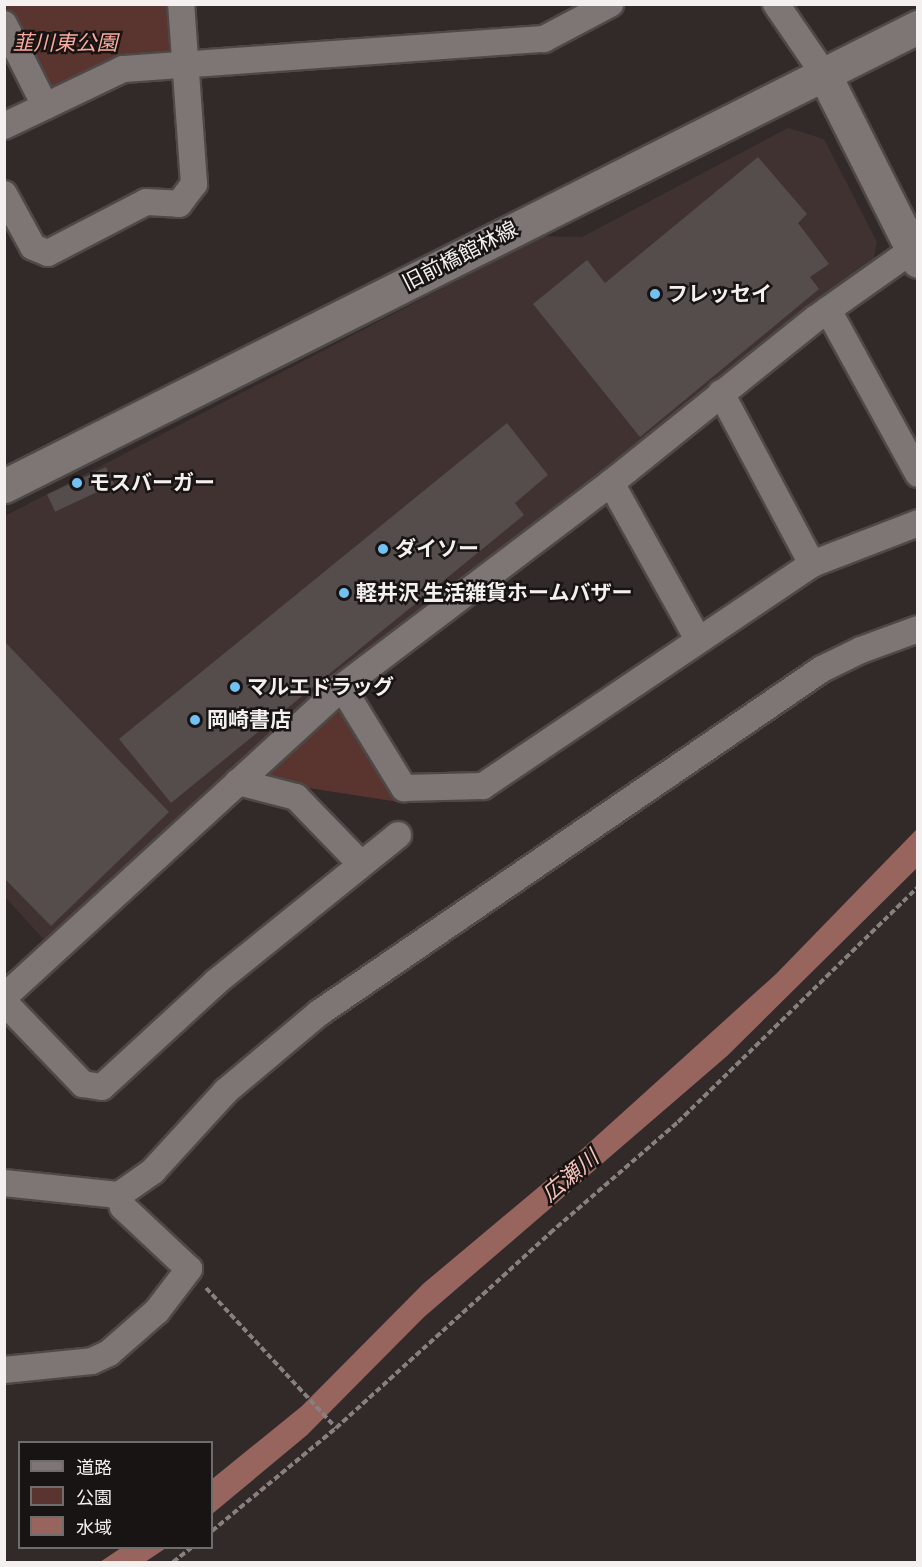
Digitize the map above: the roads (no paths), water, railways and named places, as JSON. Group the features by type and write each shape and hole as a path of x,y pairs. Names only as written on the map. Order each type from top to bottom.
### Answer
{"street":[{"path":"4,194 33,248 48,253 146,202 179,204 194,184 187,62 181,4"},
{"path":"4,126 123,69 187,62 544,39 610,4"},
{"path":"4,997 342,687 611,483 721,393 828,310 915,252 824,74 776,4"},
{"path":"4,24 45,106"},
{"name":"旧前橋館林線","path":"4,486 918,27"},
{"path":"828,310 918,474"},
{"path":"721,393 812,564"},
{"path":"611,483 698,639"},
{"path":"342,687 404,788 483,786 812,564 918,524"},
{"path":"4,1183 120,1195 153,1171 226,1091 319,1013 822,669 861,650 918,629"},
{"path":"238,782 296,797 361,864"},
{"path":"4,1002 83,1084 102,1087 216,982 398,835"},
{"path":"4,1370 92,1361 109,1353 157,1311 189,1269 123,1207 120,1195"}],"water":[{"name":"広瀬川","path":"917,829 917,868 727,1056 424,1317 307,1435 213,1513 213,1478 302,1406 423,1284 559,1170 776,974"},
{"path":"120,1549 164,1549 145,1562 100,1562"}],"place":[{"name":"フレッセイ","path":"655,294"},
{"name":"モスバーガー","path":"77,483"},
{"name":"ダイソー","path":"383,549"},
{"name":"軽井沢 生活雑貨ホームバザー","path":"344,593"},
{"name":"マルエドラッグ","path":"235,687"},
{"name":"岡崎書店","path":"195,720"}],"park label":[{"name":"韮川東公園","path":"65,43"}]}
